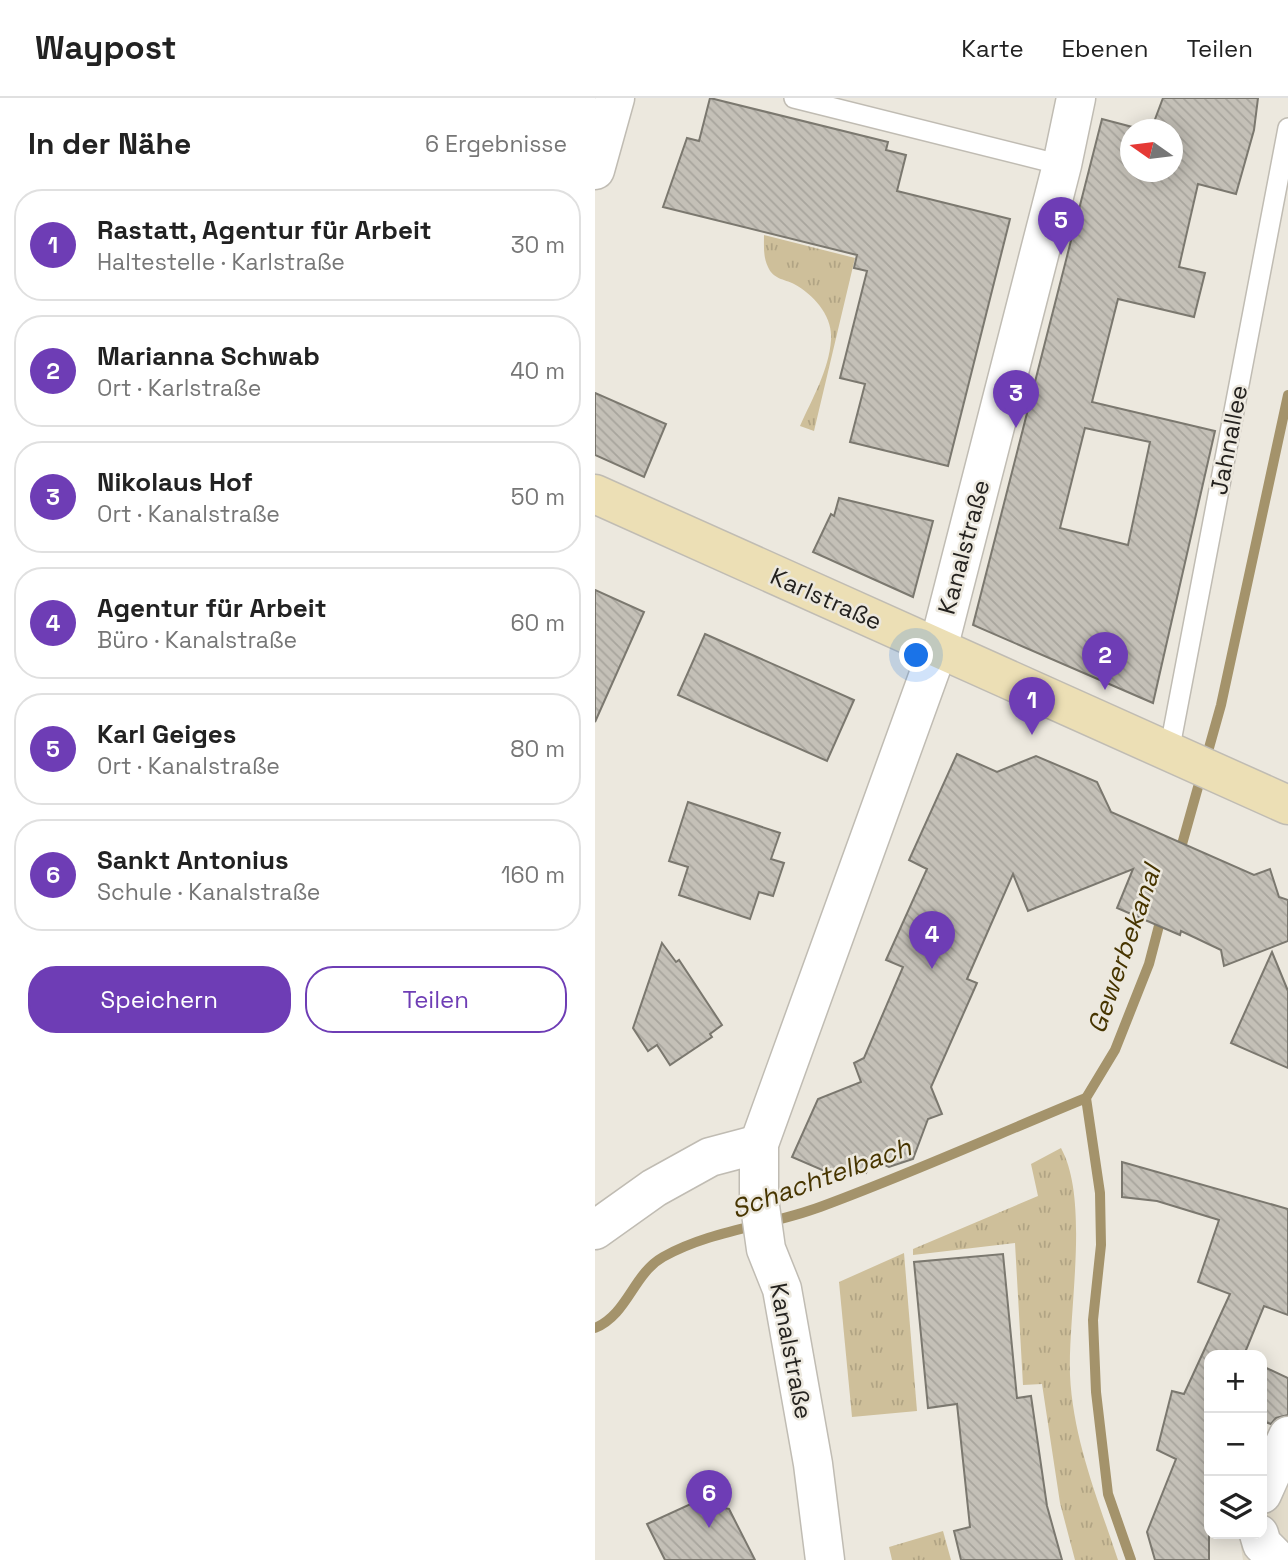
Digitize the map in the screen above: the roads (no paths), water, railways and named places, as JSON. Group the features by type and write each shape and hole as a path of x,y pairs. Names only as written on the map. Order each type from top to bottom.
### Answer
{"street":[{"path":"595,170 615,98"},
{"name":"Kanalstraße","path":"825,1560 813,1464 782,1289 766,1249 759,1199 759,1144 938,649 1062,165 1076,98"},
{"name":"Karlstraße","path":"595,494 1288,805"},
{"path":"595,1230 654,1188 711,1157 759,1144"},
{"path":"1267,1483 1288,1436"},
{"path":"1260,1539 1278,1560"}],"lane":[{"path":"794,98 1062,165"},
{"name":"Jahnallee","path":"1169,752 1288,128"}],"waterway":[{"name":"Gewerbekanal","path":"1179,855 1221,705 1288,395"},
{"name":"Gewerbekanal","path":"1131,1560 1108,1494 1096,1392 1093,1320 1101,1245 1100,1193 1086,1098 1115,1050 1149,964 1162,914"},
{"name":"Schachtelbach","path":"595,1328 615,1313 653,1264 681,1248 720,1234 820,1207 921,1168 1086,1098"}],"place":[{"name":"Karl Geiges","path":"1061,255"},
{"name":"Nikolaus Hof","path":"1016,428"},
{"name":"Marianna Schwab","path":"1105,690"},
{"name":"Rastatt, Agentur für Arbeit","path":"1032,735"},
{"name":"Agentur für Arbeit","path":"932,969"},
{"name":"Sankt Antonius","path":"709,1528"}]}
